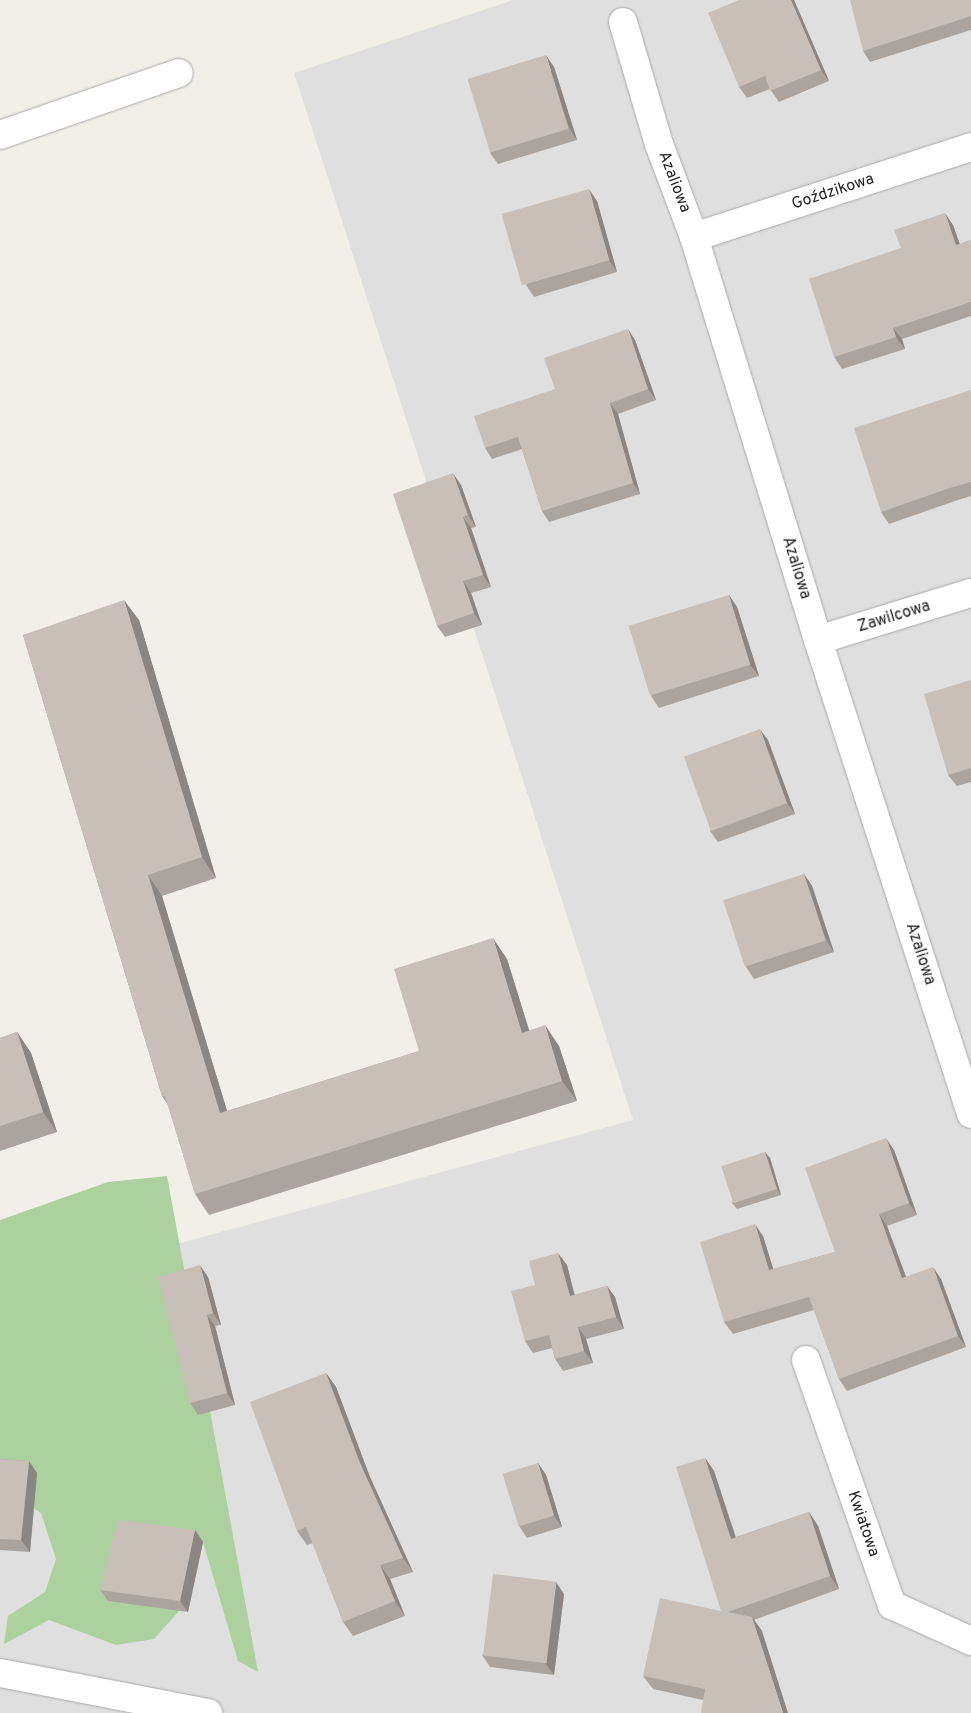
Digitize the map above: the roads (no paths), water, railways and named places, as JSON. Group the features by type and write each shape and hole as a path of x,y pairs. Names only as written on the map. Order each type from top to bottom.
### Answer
{"street":[{"name":"Azaliowa","path":"623,22 659,144 694,237 818,640 965,1070 971,1114"},
{"path":"0,135 179,73"},
{"name":"Goździkowa","path":"694,237 971,147"},
{"name":"Zawilcowa","path":"818,640 971,593"},
{"name":"Kwiatowa","path":"806,1360 892,1605 971,1641"},
{"path":"0,1672 208,1713"}]}
